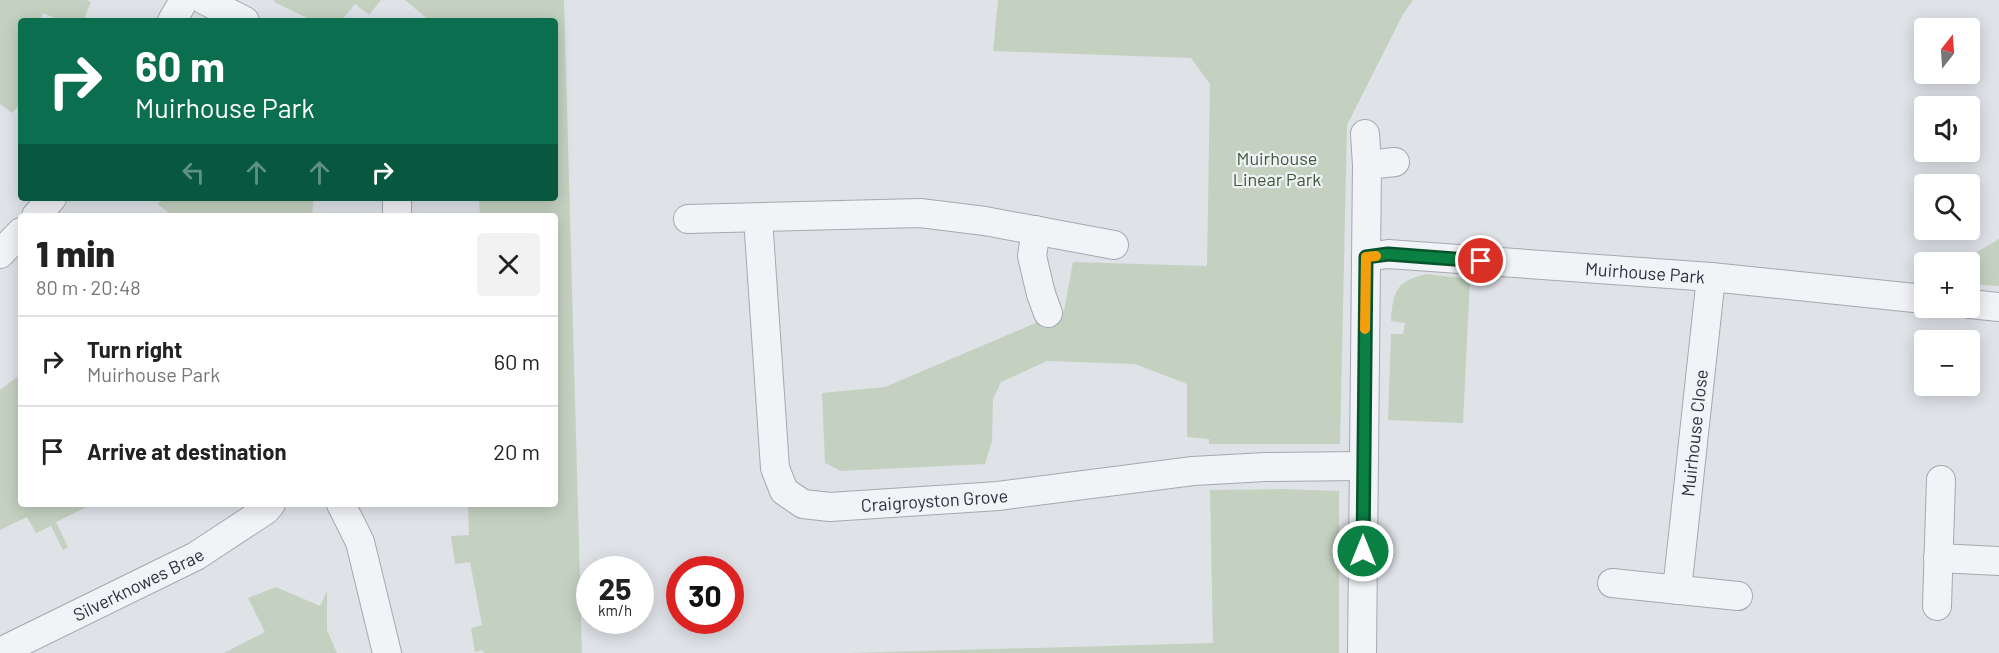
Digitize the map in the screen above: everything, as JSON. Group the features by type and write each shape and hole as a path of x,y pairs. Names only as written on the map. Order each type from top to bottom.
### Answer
{"street":[{"path":"174,18 184,0"},
{"path":"204,0 238,18"},
{"path":"1362,653 1367,165 1365,134"},
{"path":"1367,165 1395,162"},
{"path":"39,213 49,201"},
{"path":"688,219 920,213 985,221 1114,245"},
{"name":"Craigroyston Grove","path":"758,218 775,468 784,491 803,504 830,507 998,496 1192,471 1266,467 1363,466"},
{"path":"1036,230 1032,256 1048,313"},
{"path":"0,254 18,235"},
{"name":"Muirhouse Park","path":"1366,257 1388,254 1711,277 1914,298"},
{"name":"Muirhouse Close","path":"1677,590 1711,277"},
{"path":"1980,305 1999,307"},
{"path":"1937,606 1941,480"},
{"name":"Silverknowes Brae","path":"0,652 196,556 268,507"},
{"path":"342,507 360,542 387,653"},
{"path":"1938,558 1999,561"},
{"path":"1612,583 1738,596"}],"green space":[{"path":"0,0 86,0 91,2 84,18 55,18 43,13 41,18 18,18 18,106 12,113 0,104"},
{"path":"274,0 381,0 369,15 355,4 343,18 308,18"},
{"path":"405,0 564,0 579,556 576,556 576,634 581,634 582,653 484,653 483,650 475,652 471,628 482,625 470,562 455,564 451,536 469,535 468,507 558,507 558,213 480,213 479,201 558,201 558,18 426,18"},
{"name":"Muirhouse Linear Park","path":"998,0 1413,0 1403,14 1347,125 1340,444 1209,444 1209,439 1187,437 1187,384 1135,364 1047,361 1001,382 993,399 992,441 985,464 841,471 825,463 822,393 885,387 1064,311 1073,262 1207,266 1210,84 1191,58 993,51"},
{"path":"160,201 314,201 312,213 168,213 158,204"},
{"path":"1999,239 1999,286 1980,285 1980,252 1977,252"},
{"path":"1427,274 1470,279 1463,423 1388,420 1391,334 1403,334 1405,323 1391,321 1393,302 1398,289 1403,284"},
{"path":"18,376 18,507 87,507 56,522 68,547 63,550 51,526 36,533 27,517 0,530 0,390"},
{"path":"1210,490 1339,491 1339,653 850,653 1213,643"},
{"path":"276,587 320,606 327,591 327,630 337,653 224,653 265,632 248,598"}],"slow traffic":[{"path":"1365,329 1366,257 1376,256"}],"route":[{"path":"1363,551 1366,257 1388,254 1481,261"}]}
